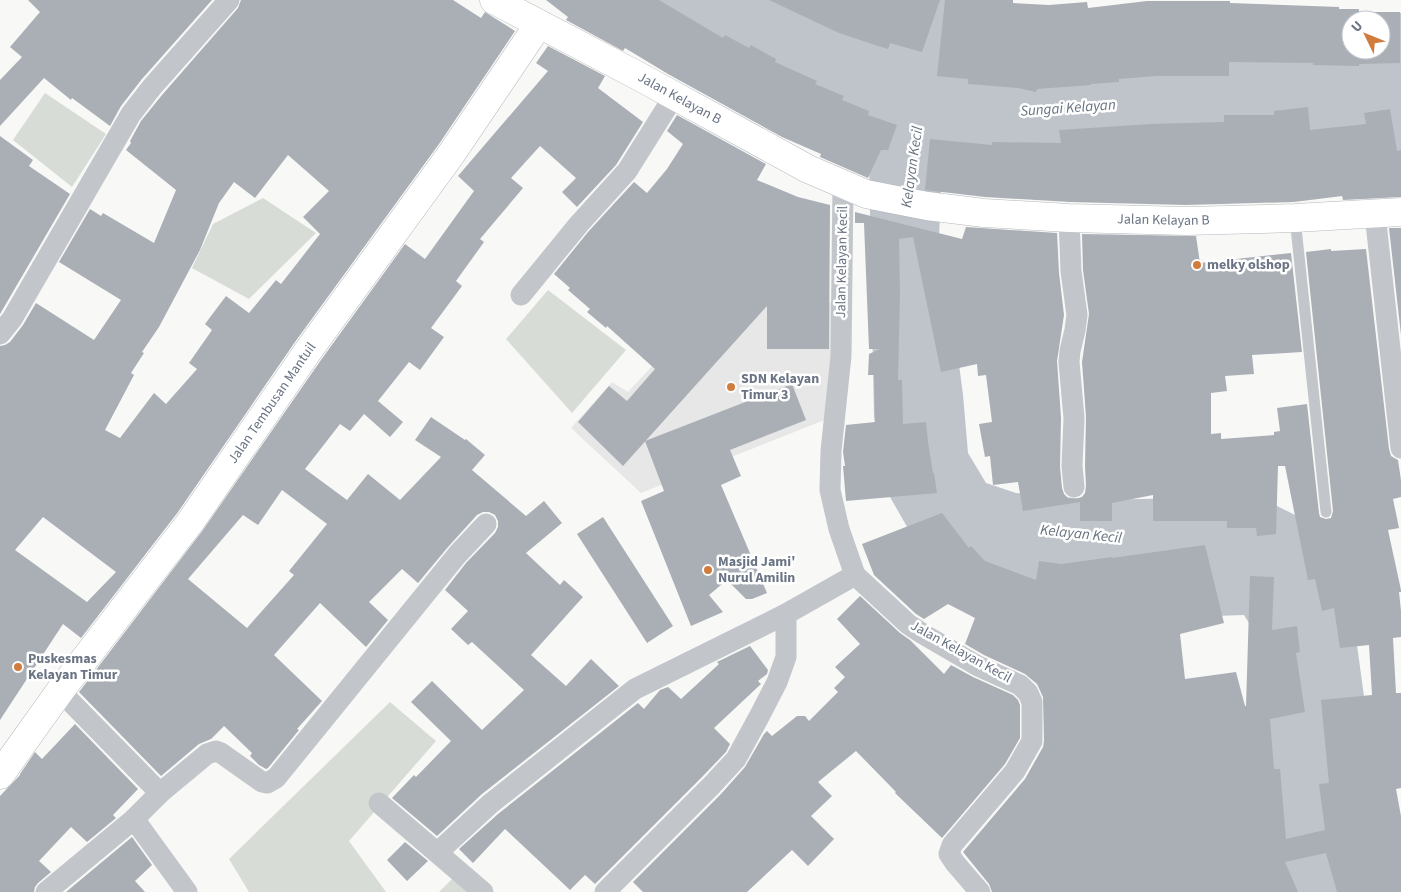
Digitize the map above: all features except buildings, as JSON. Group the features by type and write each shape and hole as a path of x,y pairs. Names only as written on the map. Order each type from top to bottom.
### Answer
{"street":[{"path":"0,334 16,311 131,114 152,87 229,0"},
{"name":"Jalan Kelayan B","path":"494,0 808,169 854,189 927,206 984,213 1069,218 1186,221 1388,213"},
{"name":"Jalan Tembusan Mantuil","path":"0,776 60,691 191,521 308,351 452,153 539,24"},
{"path":"521,295 579,224 627,171 674,96"},
{"name":"Jalan Kelayan Kecil","path":"854,189 841,356 831,450 830,490 839,529 855,575 908,624 978,666 1020,685 1028,693 1032,702 1032,742 1015,771 952,845 949,854 980,892"},
{"path":"1388,213 1401,448"},
{"path":"1069,218 1071,271 1077,315 1069,362 1074,418 1072,466 1074,487"},
{"path":"46,892 134,819 160,793 207,754 216,751 221,753 262,782 267,783 276,778 457,555 486,524"},
{"path":"438,852 490,804 635,689 786,614 855,575"},
{"path":"605,892 736,759 777,682 786,657 786,614"},
{"path":"60,691 160,793"},
{"path":"379,803 483,892"},
{"path":"134,819 187,892"}],"lane":[{"path":"1295,218 1326,512"}],"shaded area":[{"path":"45,93 106,134 72,187 13,140"},
{"path":"263,198 316,233 249,299 192,268 213,224"},
{"name":"SDN Kelayan Timur 3","path":"724,289 836,303 827,419 641,493 571,428 612,382 628,392"},
{"path":"548,290 626,350 572,413 506,339"},
{"path":"390,702 436,741 349,841 386,892 249,892 229,859"},
{"path":"455,876 474,892 439,892"}],"water":[{"path":"560,0 946,0 1055,14 1341,14 1341,60 1391,60 1391,13 1401,13 1401,189 1349,196 946,184 941,189 939,239 946,264 963,395 968,453 986,483 1016,493 1098,500 1226,497 1271,503 1297,516 1354,623 1374,770 1401,892 1248,892 1262,644 1244,615 1060,615 910,532 882,483 874,416 869,161"}],"place":[{"name":"melky olshop","path":"1197,265"},
{"name":"SDN Kelayan Timur 3","path":"731,387"},
{"name":"Masjid Jami' Nurul Amilin","path":"708,570"},
{"name":"Puskesmas Kelayan Timur","path":"18,667"}],"water label":[{"name":"Sungai Kelayan","path":"1068,108"},
{"name":"Kelayan Kecil","path":"912,167"},
{"name":"Kelayan Kecil","path":"1081,534"}]}
